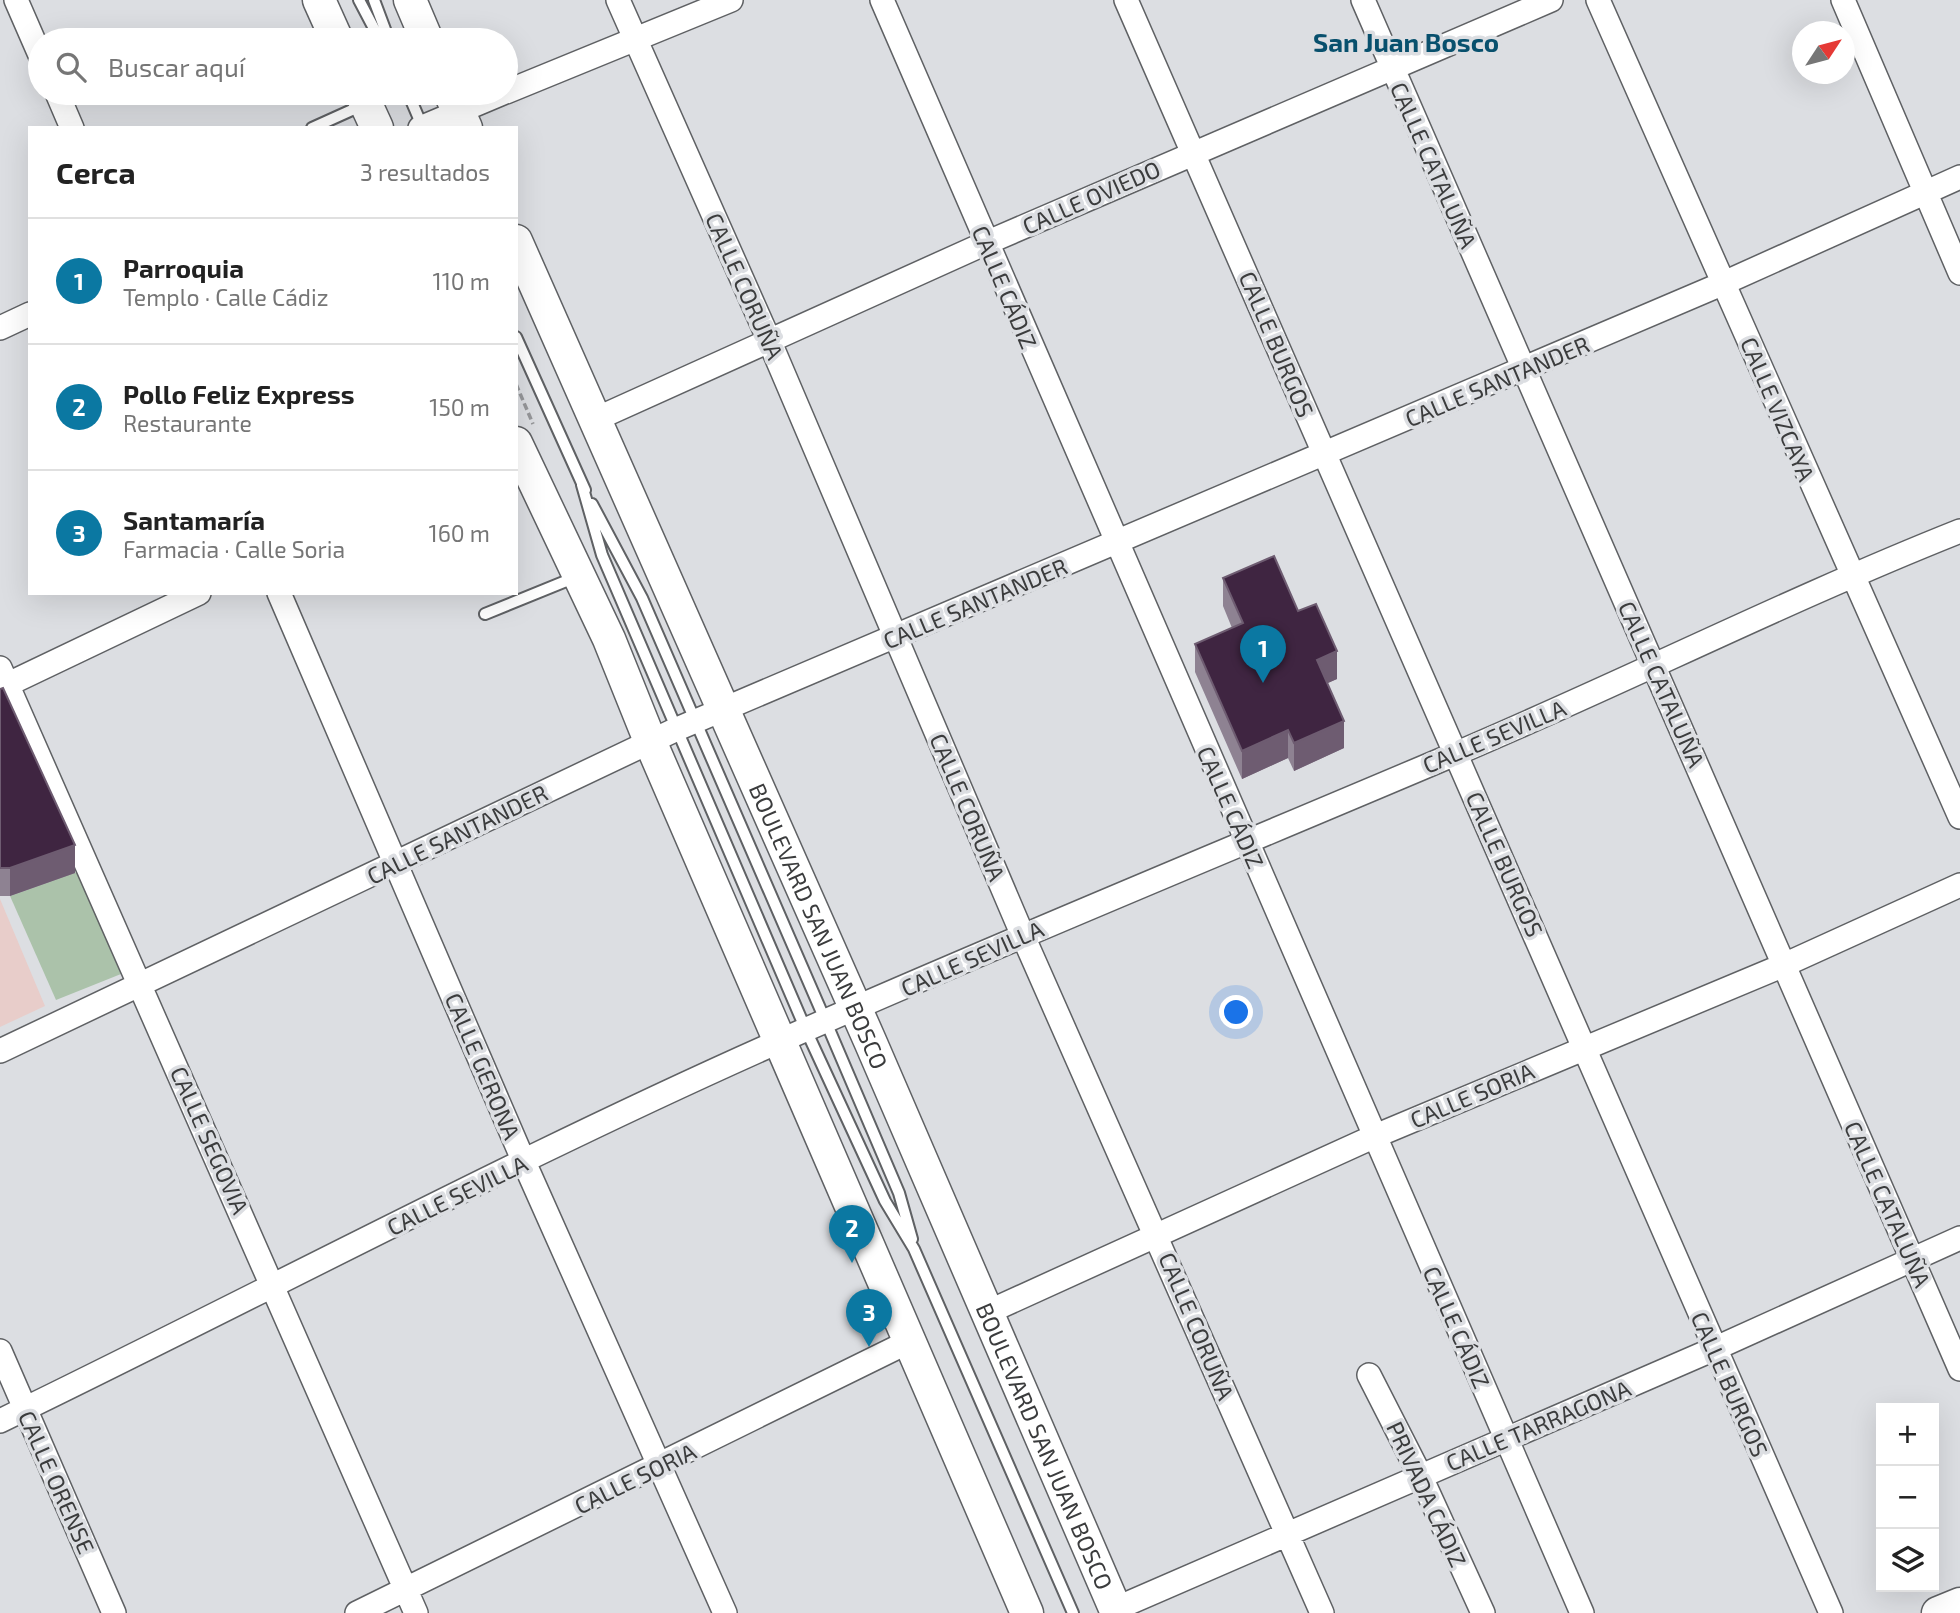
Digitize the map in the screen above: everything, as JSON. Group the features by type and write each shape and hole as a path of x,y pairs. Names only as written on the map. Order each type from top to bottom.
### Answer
{"street":[{"path":"16,0 28,28"},
{"path":"319,0 332,28"},
{"path":"410,0 423,28"},
{"name":"CALLE CORUÑA","path":"618,0 769,340 1023,936 1322,1613"},
{"path":"518,87 730,0"},
{"name":"CALLE CÁDIZ","path":"882,0 1373,1137 1583,1613"},
{"name":"CALLE BURGOS","path":"1126,0 1586,1046 1713,1349 1831,1613"},
{"name":"CALLE CATALUÑA","path":"1363,0 1960,1369"},
{"name":"CALLE OVIEDO","path":"596,419 986,243 1551,0"},
{"name":"CALLE VIZCAYA","path":"1598,0 1850,575 1960,817"},
{"path":"1843,0 1960,273"},
{"path":"62,105 71,126"},
{"path":"426,126 458,110"},
{"name":"CALLE SANTANDER","path":"0,1051 139,982 686,726 1724,283 1960,177"},
{"name":"BOULEVARD SAN JUAN BOSCO","path":"518,245 596,419 686,726 804,1031 910,1341 1027,1613"},
{"path":"0,328 28,315"},
{"name":"BOULEVARD SAN JUAN BOSCO","path":"518,447 609,639 686,726 856,1009 1116,1611"},
{"name":"CALLE SEVILLA","path":"0,1421 524,1162 804,1031 1246,840 1457,753 1655,666 1850,575 1960,531"},
{"path":"2,680 194,595"},
{"name":"CALLE GERONA","path":"280,595 524,1162 725,1613"},
{"name":"CALLE SEGOVIA","path":"2,680 275,1285 416,1613"},
{"name":"CALLE SORIA","path":"988,1312 1373,1137 1784,965 1960,886"},
{"name":"CALLE TARRAGONA","path":"1116,1611 1960,1238"},
{"name":"CALLE SORIA","path":"357,1613 910,1341"},
{"name":"CALLE ORENSE","path":"0,1351 114,1613"},
{"name":"PRIVADA CÁDIZ","path":"1369,1375 1420,1475 1483,1613"},
{"path":"1938,1613 1960,1604"}],"lane":[{"path":"359,0 374,28"},
{"path":"374,0 384,28"},
{"path":"413,105 421,126"},
{"path":"334,123 368,108"},
{"path":"518,341 582,485 642,598 686,726 804,1031 885,1201 914,1249 1073,1611"},
{"path":"582,485 602,555 686,726"},
{"path":"485,614 579,576"},
{"path":"804,1031 899,1193 914,1249"}],"shaded area":[{"path":"0,899 45,1006 0,1027"}],"green space":[{"path":"77,872 121,974 56,1000 10,896"}],"building":[{"path":"1274,556 1298,611 1316,604 1337,651 1317,660 1344,721 1294,743 1288,730 1242,751 1195,644 1243,623 1223,578"},
{"path":"3,688 75,845 10,868 0,868 0,689"}],"place":[{"name":"Parroquia","path":"1263,683"},
{"name":"Pollo Feliz Express","path":"852,1263"},
{"name":"Santamaría","path":"869,1347"}],"district":[{"name":"San Juan Bosco","path":"1406,41"}]}
